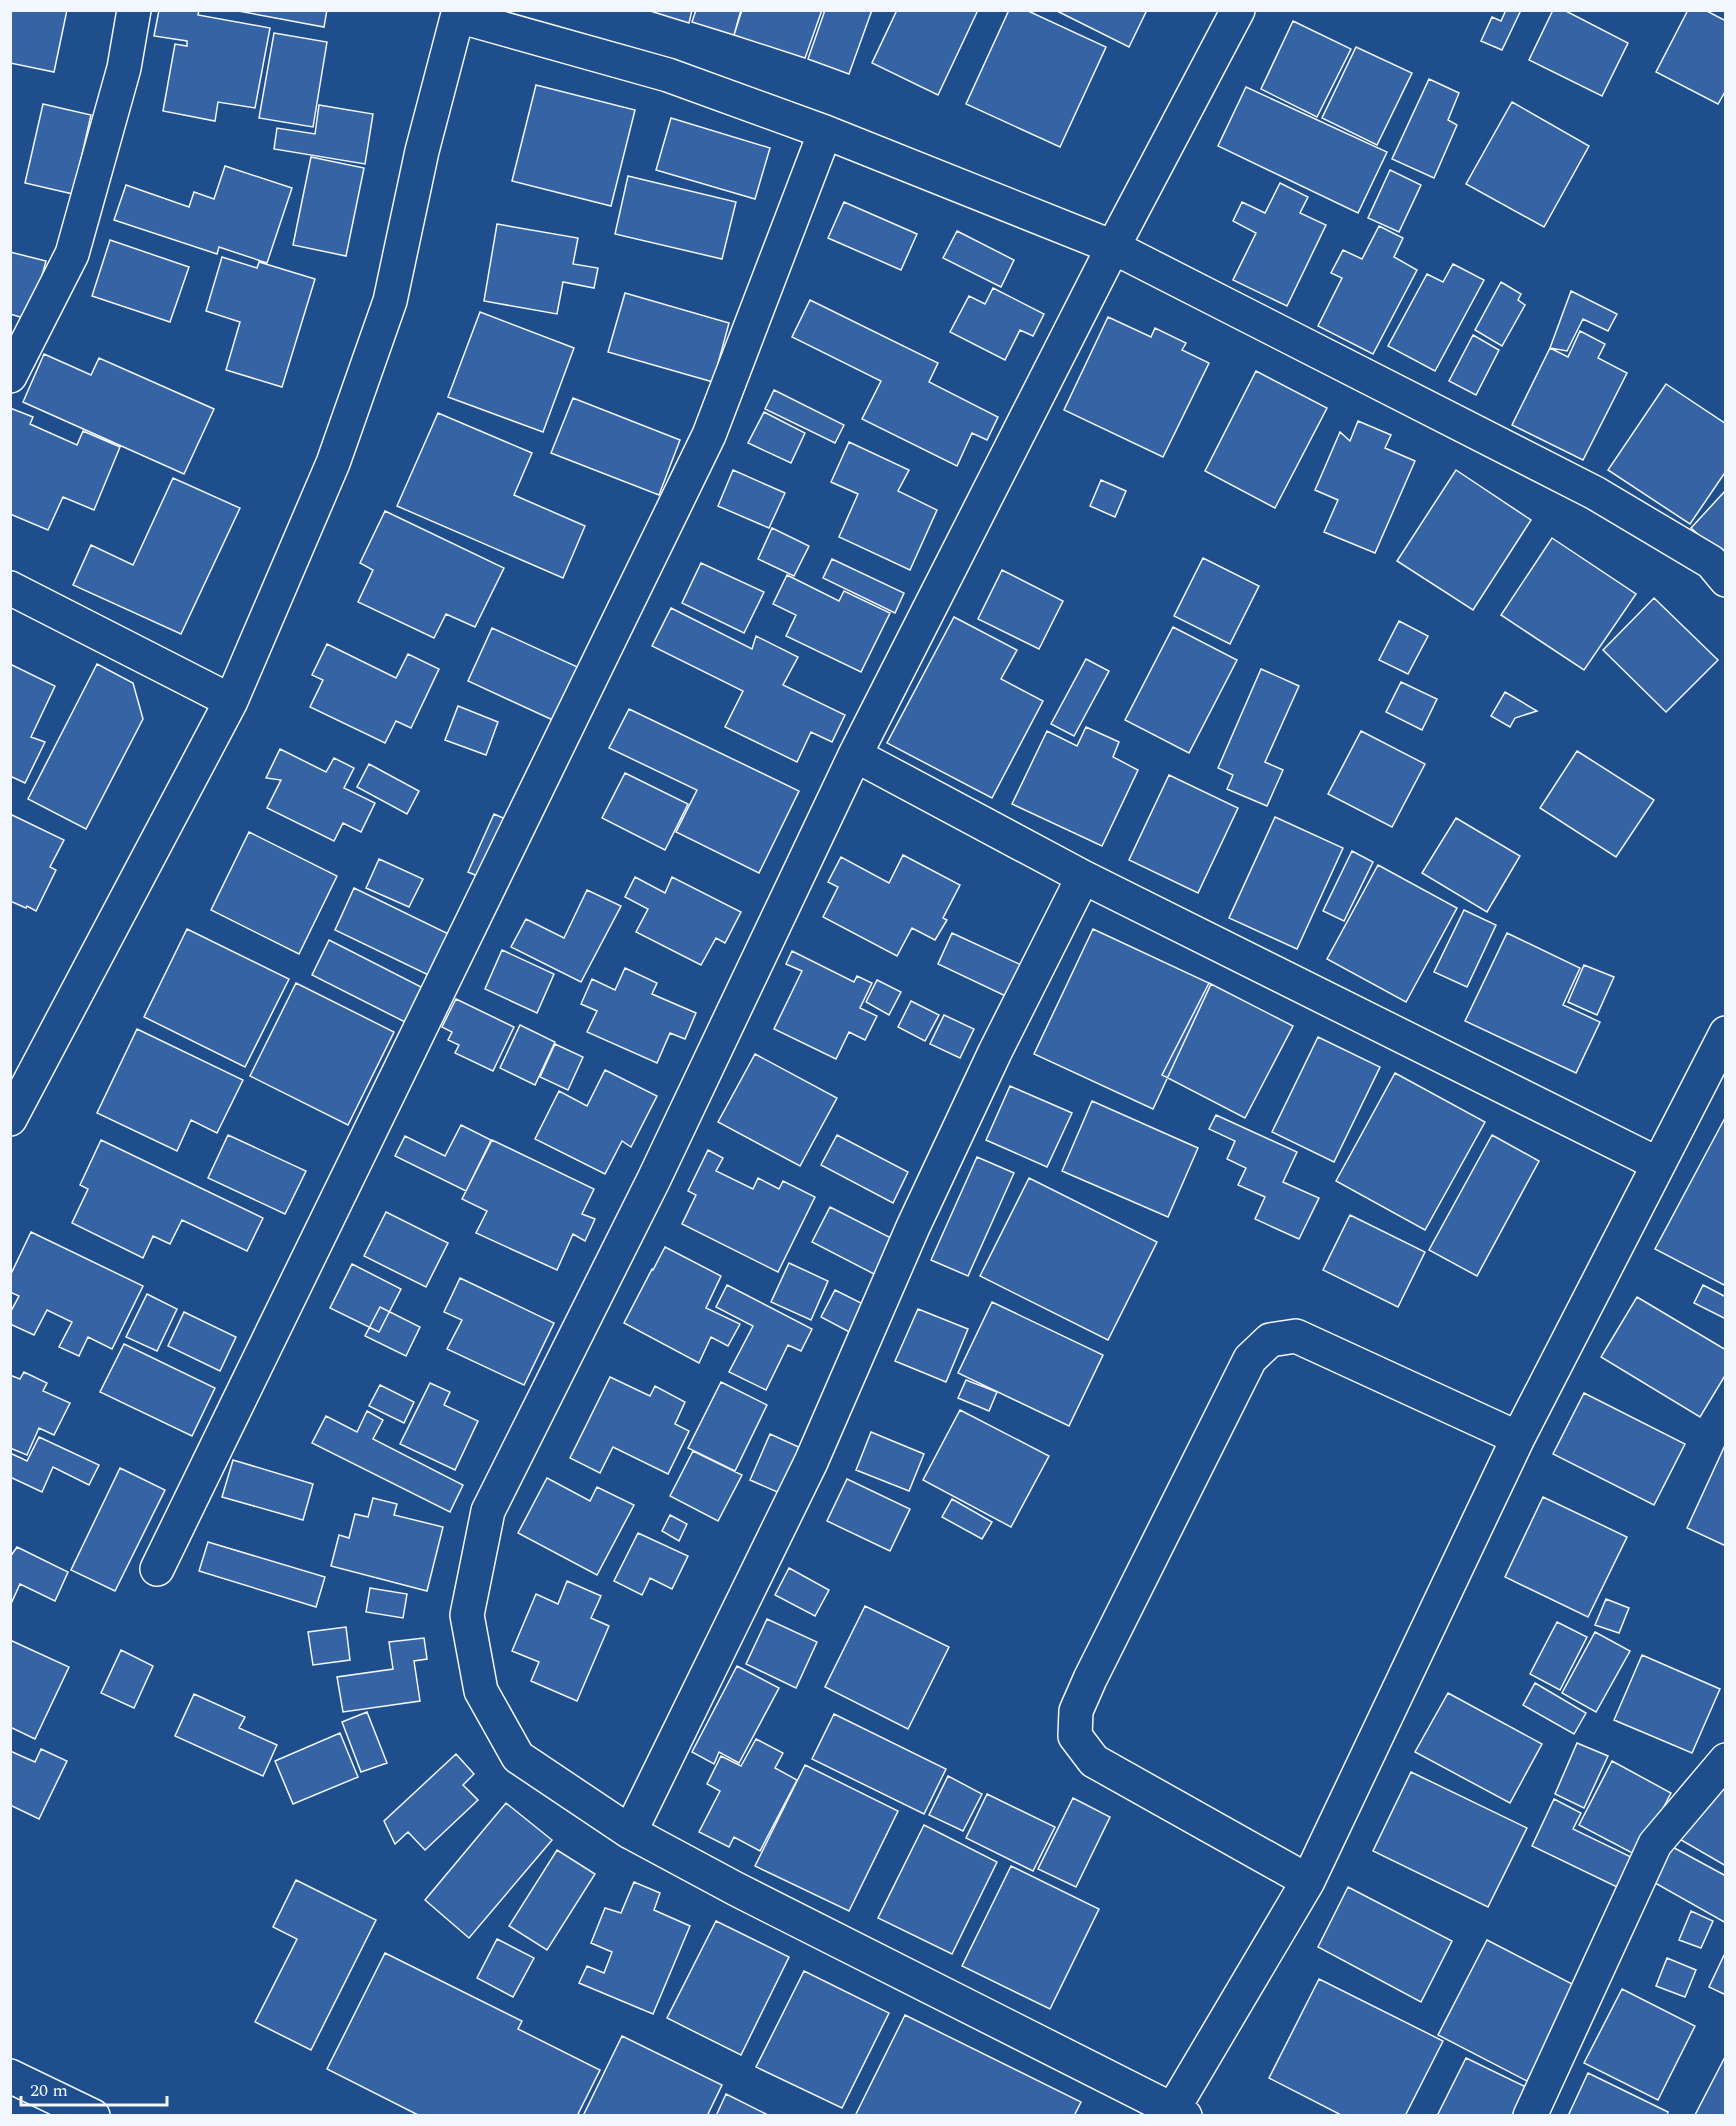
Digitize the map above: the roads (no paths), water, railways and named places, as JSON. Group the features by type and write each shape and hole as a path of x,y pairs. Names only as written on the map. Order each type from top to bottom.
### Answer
{"street":[{"path":"10,376 72,254 121,79 135,10"},
{"path":"1239,10 1113,247 855,755 654,1179 488,1511 467,1615 481,1691 518,1757 630,1832 736,1889 1175,2113 1308,1881 1518,1438 1725,1034"},
{"path":"10,1119 231,701 333,463 390,301 422,151 458,13 668,75 825,132 1113,247 1595,493 1711,562 1725,580"},
{"path":"157,1569 709,435 825,132"},
{"path":"10,588 231,701"},
{"path":"855,755 1083,877 1658,1164"},
{"path":"630,1832 811,1462 923,1206 995,1052 1083,877"},
{"path":"1308,1881 1094,1761 1076,1736 1076,1711 1090,1679 1250,1359 1270,1340 1296,1336 1518,1438"},
{"path":"1530,2115 1654,1844 1725,1760"},
{"path":"10,2076 93,2115"}]}
